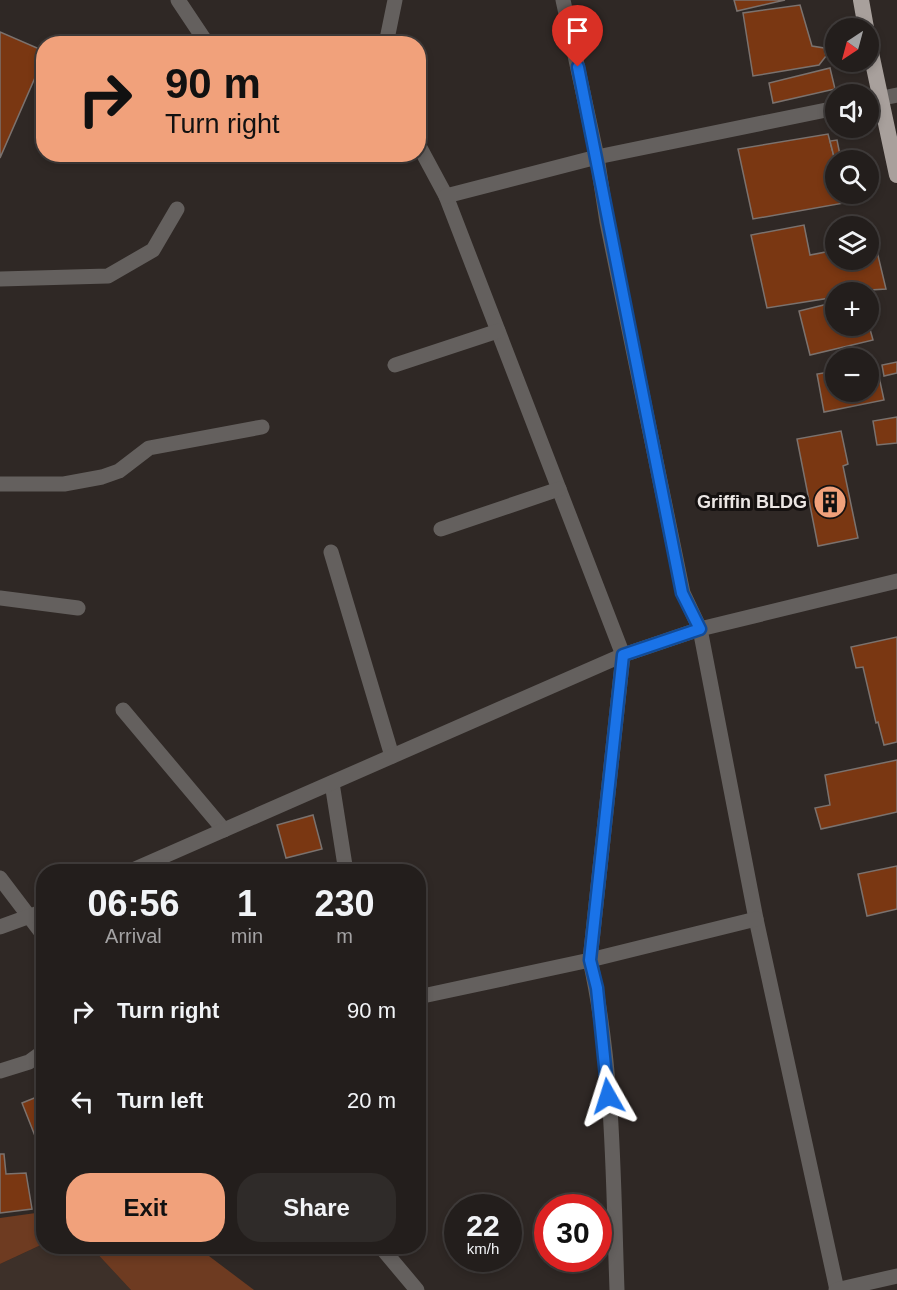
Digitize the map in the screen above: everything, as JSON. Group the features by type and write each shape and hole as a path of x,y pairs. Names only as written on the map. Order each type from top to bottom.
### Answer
{"highway":[{"path":"861,0 864,18"},
{"path":"879,116 897,175"}],"street":[{"path":"178,0 202,36"},
{"path":"387,36 394,0"},
{"path":"563,0 597,157 609,234 682,593 700,629 756,919 837,1290 897,1276"},
{"path":"879,99 897,94"},
{"path":"446,196 597,157 825,110"},
{"path":"426,159 446,196 623,655 590,960 597,988 611,1118 616,1290"},
{"path":"0,279 108,276 153,250 177,209"},
{"path":"394,366 498,331"},
{"path":"0,484 64,484 102,477 119,471 150,448 262,427"},
{"path":"441,529 559,489"},
{"path":"331,552 392,756"},
{"path":"146,864 623,655 700,629 897,581"},
{"path":"0,598 78,608"},
{"path":"123,710 224,830"},
{"path":"332,783 345,864"},
{"path":"0,878 36,912"},
{"path":"0,927 36,915"},
{"path":"426,995 590,960 756,919"},
{"path":"0,1071 29,1062 36,1057"},
{"path":"387,1254 417,1290"}],"shaded area":[{"path":"36,1213 36,1247 0,1264 0,1218"},
{"path":"36,1247 36,1254 98,1254 131,1290 0,1290 0,1264"},
{"path":"98,1254 206,1254 254,1290 131,1290"}],"building":[{"path":"734,0 785,0 737,11"},
{"path":"800,5 812,46 824,48 825,57 819,65 753,76 743,13"},
{"path":"0,32 36,48 36,75 0,158"},
{"path":"825,69 825,72 831,72 834,84 825,84 825,91 773,103 769,83"},
{"path":"825,134 825,138 829,138 832,150 825,150 825,204 838,204 753,219 738,149"},
{"path":"837,140 839,150 832,150 830,141"},
{"path":"804,225 810,255 825,252 825,270 879,270 879,260 886,289 879,289 879,282 825,282 825,299 767,308 751,235"},
{"path":"825,305 825,336 872,336 873,340 839,348 825,348 825,351 810,355 799,311"},
{"path":"897,362 897,373 884,376 882,365"},
{"path":"825,373 825,402 874,402 824,412 817,374"},
{"path":"879,377 884,400 879,401"},
{"path":"897,417 897,443 877,445 873,421"},
{"name":"Griffin BLDG","path":"841,431 848,464 843,466 858,538 818,546 797,439"},
{"path":"897,637 897,742 884,745 878,722 876,723 863,667 856,668 851,647"},
{"path":"897,760 897,812 821,829 815,808 830,805 825,775"},
{"path":"313,815 322,849 286,858 277,825"},
{"path":"897,866 897,909 867,916 858,874"},
{"path":"36,1097 36,1138 22,1103"},
{"path":"0,1154 4,1154 6,1174 26,1173 32,1209 0,1213"}],"place":[{"name":"Griffin BLDG","path":"830,502"}],"route":[{"path":"578,67 682,593 700,629 623,655 590,960 597,988 608,1096"}]}
